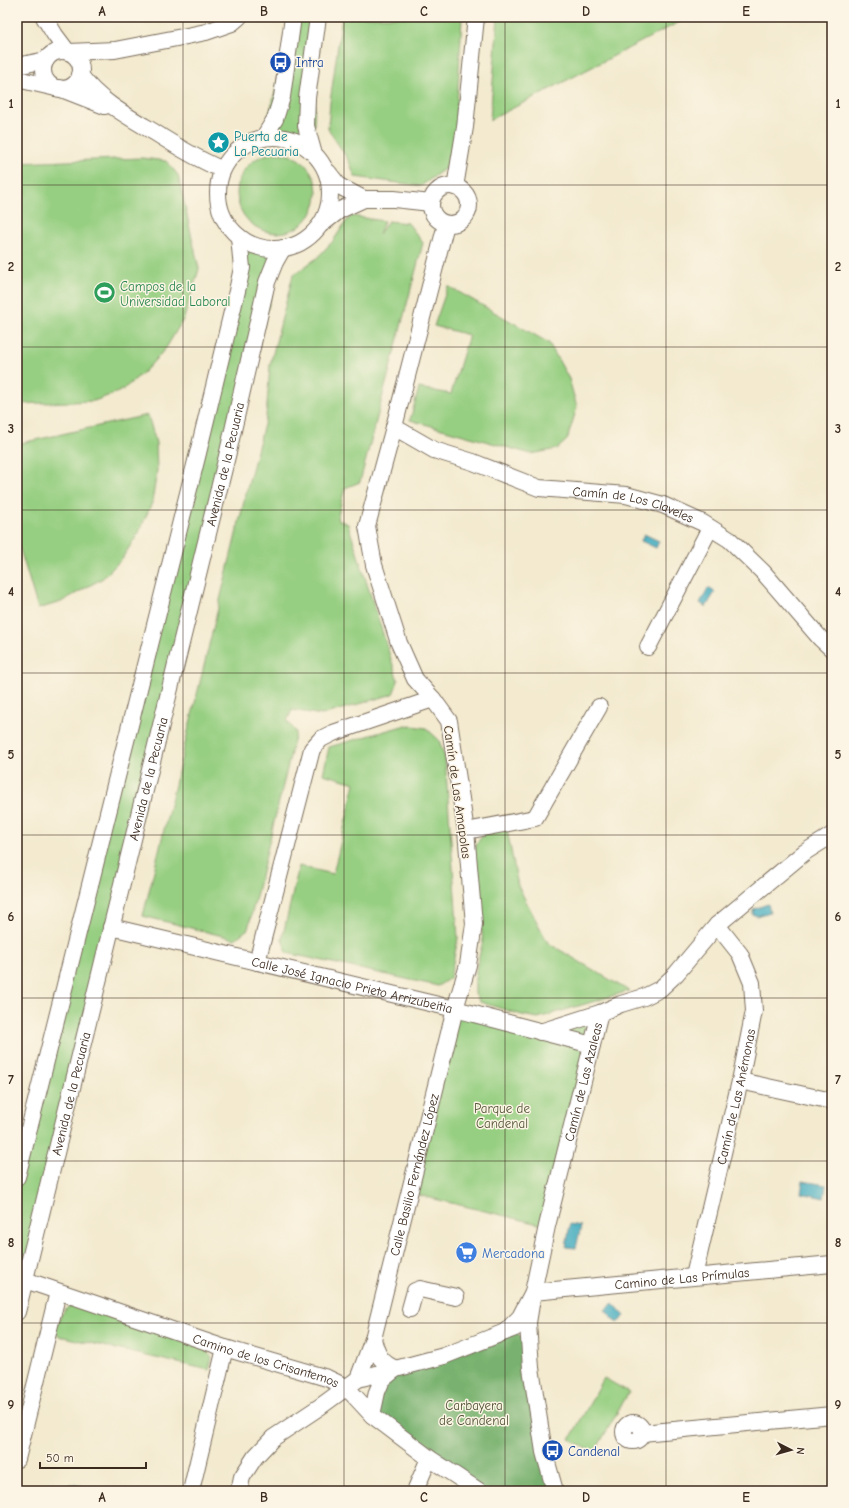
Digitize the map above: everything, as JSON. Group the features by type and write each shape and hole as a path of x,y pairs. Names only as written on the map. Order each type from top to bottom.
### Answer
{"street":[{"path":"43,17 54,35 68,52 78,59 81,72 97,95 119,112 199,160 221,169"},
{"path":"43,17 47,59 44,65 45,76 52,85 119,112"},
{"path":"17,66 47,59 56,52 115,50 206,32 232,23 239,17"},
{"path":"264,137 275,119 282,97 294,17"},
{"path":"318,17 307,98 306,126 313,151 326,171 339,186 364,199 431,203"},
{"path":"455,187 465,127 476,17"},
{"path":"17,79 58,88 70,87 78,80 81,72 91,62 115,50"},
{"path":"313,151 295,140 280,137 264,137 245,144 221,169 217,184 218,198 224,217 239,237 250,245 267,249 283,248 294,245 307,238 317,228 324,220 329,209 331,196 326,171"},
{"path":"448,186 455,187 465,194 474,208 459,222 454,224 446,224 437,220 433,215 431,203 433,197 442,188 448,186"},
{"path":"317,228 340,210 364,199"},
{"name":"Camín de Las Amapolas","path":"446,224 367,526 374,565 399,643 415,679 433,699 449,721 466,831 474,924 468,965 455,1009"},
{"name":"Avenida de la Pecuaria","path":"17,1177 237,291 242,268 239,237"},
{"name":"Avenida de la Pecuaria","path":"17,1312 228,452 267,282 275,262 283,248"},
{"name":"Camín de Los Claveles","path":"394,427 434,450 473,462 538,488 626,495 663,505 703,523 730,540 762,572 820,638 832,649"},
{"path":"648,647 710,528"},
{"path":"257,962 312,749 321,739 333,733 433,699"},
{"path":"466,831 535,818 599,707"},
{"name":"Camín de Las Azaleas","path":"554,1490 544,1452 531,1368 528,1323 547,1226 600,1013 644,997 660,989 676,974 717,925 805,852 832,835"},
{"name":"Camín de Las Anémonas","path":"694,1276 740,1081 754,1011 752,983 740,954 717,925"},
{"name":"Calle José Ignacio Prieto Arrizubeitia","path":"111,927 455,1009 592,1045"},
{"name":"Calle Basilio Fernández López","path":"352,1383 373,1339 455,1009"},
{"path":"540,1032 600,1013"},
{"path":"740,1081 832,1101"},
{"name":"Camino de Las Prímulas","path":"533,1292 832,1264"},
{"name":"Camino de los Crisantemos","path":"25,1280 225,1348 327,1378 352,1383 372,1415 429,1458 479,1491"},
{"path":"410,1309 416,1291 420,1289 456,1297"},
{"path":"17,1459 58,1292"},
{"path":"505,1332 520,1317 533,1292"},
{"path":"239,1491 242,1477 255,1456 273,1438 352,1383 444,1356 528,1323"},
{"path":"505,1332 518,1333 525,1338 530,1348"},
{"path":"373,1339 376,1351 385,1365 396,1370"},
{"path":"190,1491 225,1348"},
{"path":"372,1415 377,1392 382,1380 396,1370"},
{"path":"642,1433 832,1415"},
{"path":"415,1491 429,1458"}],"green space":[{"path":"293,17 318,17 313,151 290,140 264,137"},
{"path":"342,17 462,17 457,135 447,167 421,186 355,177 349,161 328,129 330,102"},
{"path":"498,17 689,17 490,120"},
{"path":"269,153 285,153 306,164 317,185 317,201 306,222 285,233 269,233 255,227 248,222 243,215 237,201 237,185 243,171 248,164 255,159"},
{"name":"Campos de la Universidad Laboral","path":"142,158 166,161 178,175 199,269 184,318 166,348 145,371 121,391 94,401 17,404 17,163"},
{"path":"352,216 384,221 379,234 388,221 408,223 423,243 360,482 345,488 337,519 348,524 398,681 393,694 322,715 292,710 287,721 296,732 248,929 235,939 143,916 266,417 270,365 293,275 317,258 333,241 347,220"},
{"path":"239,237 250,244 260,247 283,248 17,1312 17,1177 237,291"},
{"path":"448,286 549,343 569,379 577,407 567,440 557,449 531,454 410,420 419,388 451,394 469,335 434,326"},
{"path":"148,415 156,443 157,470 152,503 138,534 121,560 103,578 61,602 38,609 17,539 17,444"},
{"path":"406,725 426,728 439,740 445,758 458,938 450,978 438,986 287,953 282,939 299,866 333,874 355,783 323,774 329,747"},
{"path":"507,830 518,886 548,943 629,991 538,1018 522,1015 480,1002 475,994 475,979 483,941 473,849 485,832"},
{"name":"Parque de Candenal","path":"455,1009 592,1045 547,1226 410,1193"},
{"path":"587,1024 588,1026 585,1036 566,1034 567,1029"},
{"path":"80,1306 205,1349 212,1357 209,1370 59,1336 55,1330 61,1315 68,1307"},
{"name":"Carbayera de Candenal","path":"517,1333 525,1339 553,1491 479,1491 372,1415 382,1380"},
{"path":"604,1378 629,1392 594,1453 570,1439"}],"water":[{"path":"644,534 659,541 656,548 641,541"},
{"path":"708,588 715,592 706,607 700,603"},
{"path":"768,904 770,912 757,916 752,914 754,909"},
{"path":"803,1181 826,1185 824,1198 801,1193"},
{"path":"570,1224 581,1226 576,1248 566,1247"},
{"path":"613,1303 625,1316 617,1323 605,1310"},
{"path":"70,1484 90,1488 89,1491 69,1491"}],"place":[{"name":"Intra","path":"281,62"},
{"name":"Puerta de La Pecuaria","path":"219,143"},
{"name":"Campos de la Universidad Laboral","path":"104,293"},
{"name":"Mercadona","path":"467,1253"},
{"name":"Candenal","path":"552,1451"}]}
